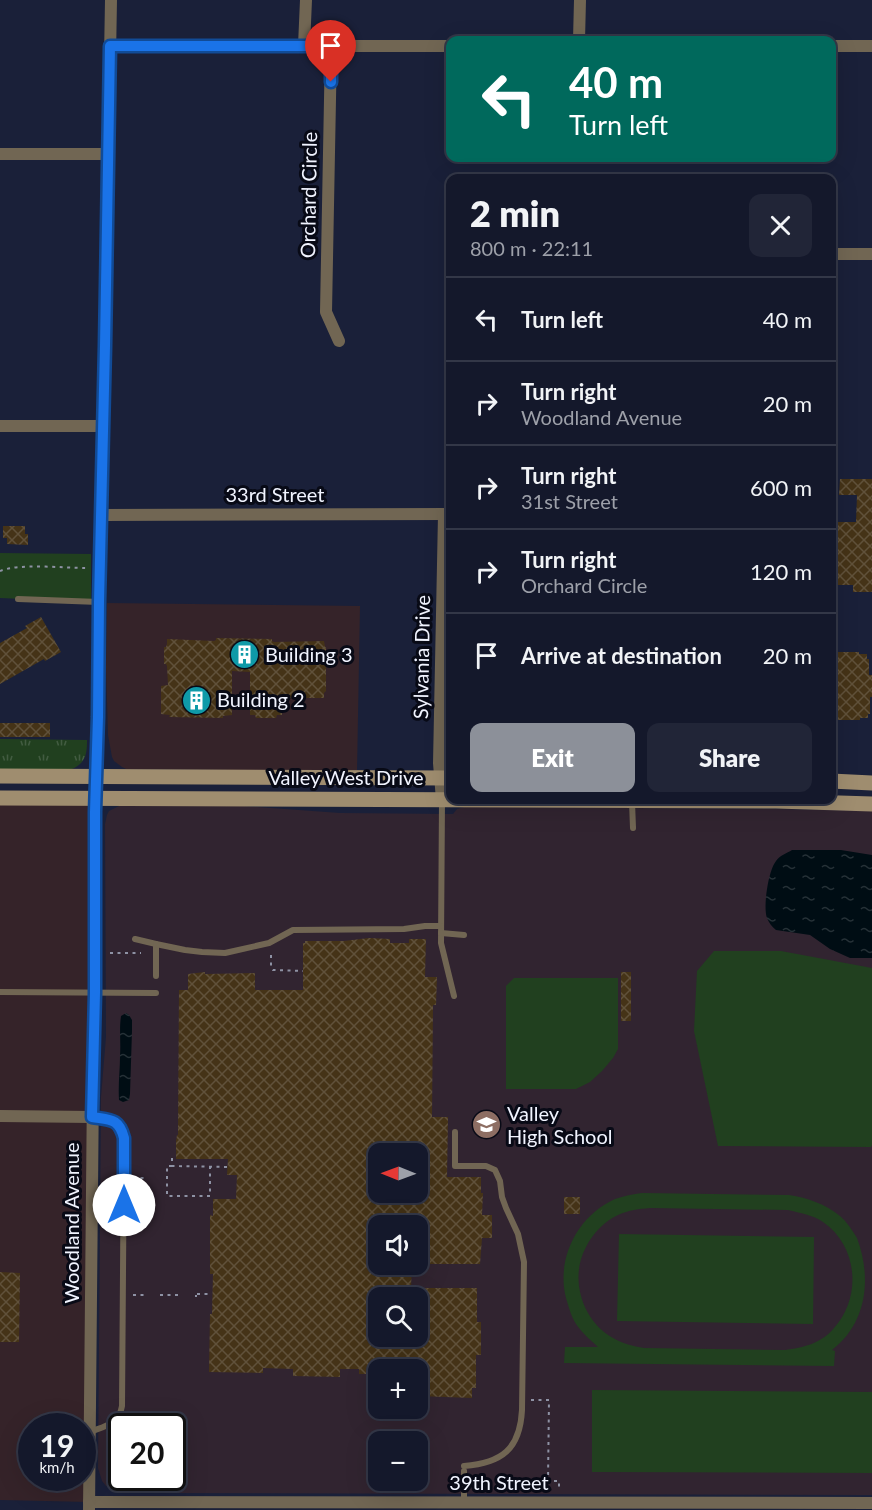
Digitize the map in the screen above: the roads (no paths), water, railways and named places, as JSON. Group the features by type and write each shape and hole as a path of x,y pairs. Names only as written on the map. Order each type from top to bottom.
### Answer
{"main road":[{"name":"Valley West Drive","path":"0,776 445,778"},
{"path":"836,782 872,783"},
{"name":"Valley West Drive","path":"0,798 446,800"},
{"name":"Valley West Drive","path":"836,802 872,804"}],"street":[{"name":"Woodland Avenue","path":"90,1413 95,798 111,0"},
{"path":"304,46 306,0"},
{"path":"579,36 580,0"},
{"path":"110,46 446,46"},
{"name":"Orchard Circle","path":"331,46 326,312 339,341"},
{"path":"836,46 872,46"},
{"path":"0,154 108,154"},
{"path":"836,254 872,254"},
{"path":"0,426 103,426"},
{"name":"33rd Street","path":"101,514 446,514"},
{"name":"Sylvania Drive","path":"442,800 445,778 446,646"},
{"path":"0,1116 92,1117"},
{"name":"Woodland Avenue","path":"89,1491 89,1506"},
{"name":"39th Street","path":"89,1506 872,1503"}],"lane":[{"path":"18,598 99,602"},
{"path":"442,800 441,943 454,996"},
{"path":"632,804 633,828"},
{"path":"135,939 185,950 225,953 269,943 293,930 404,929 426,926 464,935"},
{"path":"156,944 156,976"},
{"path":"0,992 156,993"},
{"path":"92,1117 109,1119 118,1124 124,1138 122,1407 117,1420 96,1430"},
{"path":"455,1132 455,1166 486,1166 495,1170 500,1181 502,1197 518,1234 524,1262 522,1422 519,1435 512,1446 494,1460 464,1468 464,1506"}],"water":[{"path":"792,850 841,850 872,855 872,958 850,958 830,949 810,935 776,930 771,925 767,918 766,906 771,873 777,859"},
{"path":"126,1013 132,1020 130,1094 129,1100 123,1102 119,1100 120,1026 121,1016"}],"place":[{"name":"Building 3","path":"244,655"},
{"name":"Building 2","path":"196,700"},
{"name":"Valley High School","path":"486,1125"}]}
